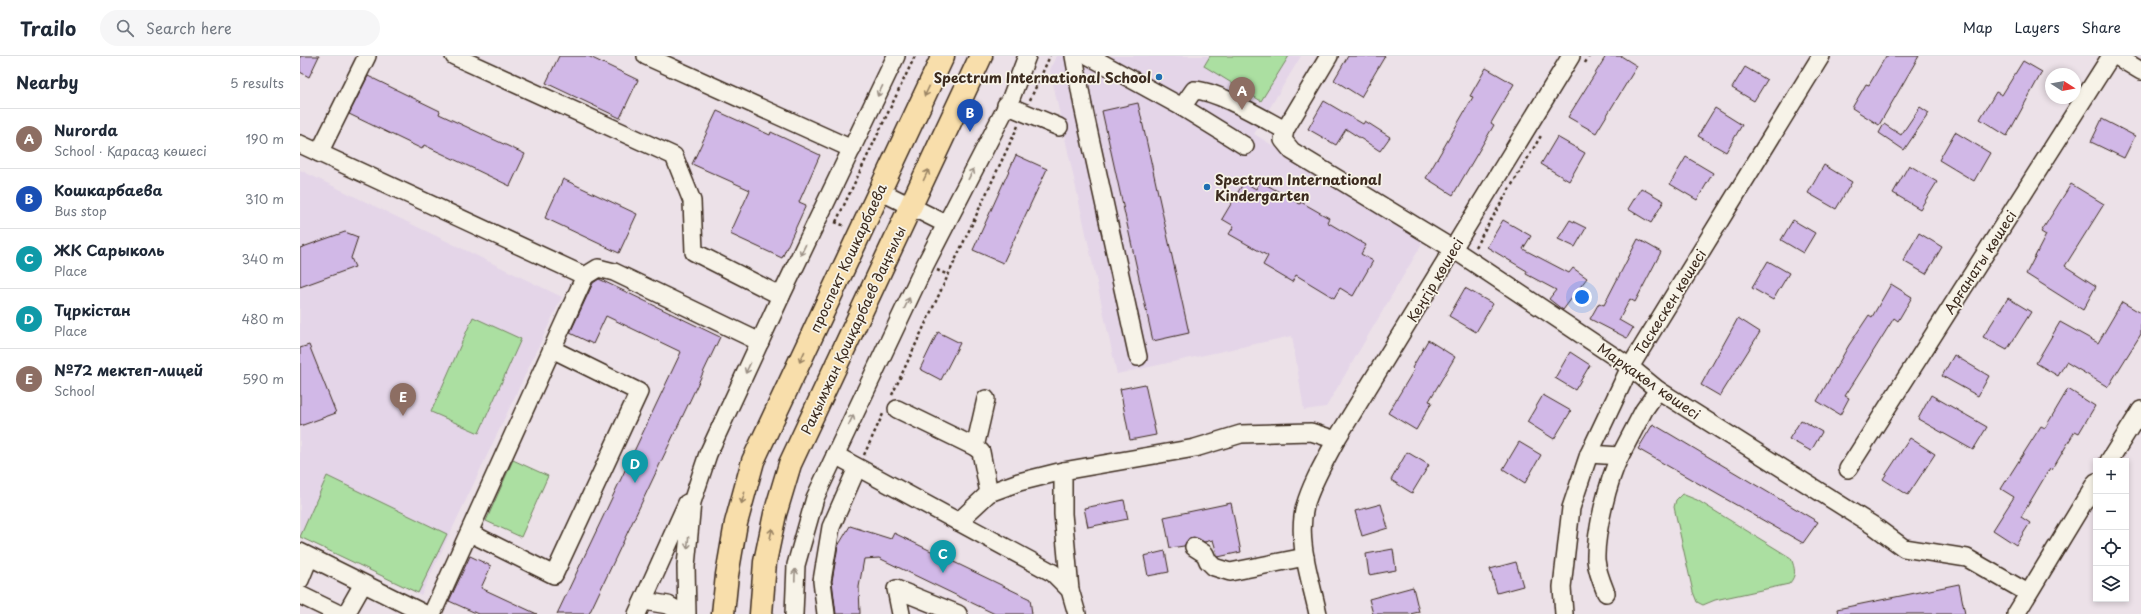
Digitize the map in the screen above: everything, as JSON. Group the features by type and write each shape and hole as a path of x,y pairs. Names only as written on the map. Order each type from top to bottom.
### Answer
{"main road":[{"name":"проспект Кошкарбаева","path":"723,614 727,574 736,523 753,461 943,56"},
{"name":"Рақымжан Қошқарбаев даңғылы","path":"761,614 765,562 774,514 790,464 981,56"}],"street":[{"path":"318,153 367,56"},
{"path":"454,56 674,156 692,201 694,252 781,296"},
{"path":"646,56 852,149"},
{"path":"643,608 706,461 781,296 896,56"},
{"path":"794,614 796,565 815,498 925,264 1006,105 1027,56"},
{"path":"1074,56 1083,106 1138,357"},
{"path":"1090,56 1182,107 1245,146"},
{"path":"1284,135 1329,56"},
{"name":"Кеңгір көшесі","path":"1318,614 1305,556 1303,524 1305,507 1313,484 1336,440 1571,56"},
{"name":"Таскескен көшесі","path":"1564,614 1562,587 1571,508 1589,454 1630,367 1821,56"},
{"name":"Арғанаты көшесі","path":"1848,468 2111,56"},
{"path":"2116,56 2141,71"},
{"name":"Марқакөл көшесі","path":"1182,107 1194,90 1202,90 1227,101 1284,135 1292,151 1468,259 1630,367 1658,390 1874,526 1904,548 1967,558 2028,592"},
{"path":"1006,105 1059,127"},
{"path":"300,144 585,276"},
{"path":"880,191 946,224"},
{"path":"432,614 470,533 585,276 598,268 614,272 760,342"},
{"path":"470,533 554,575 639,392 552,348"},
{"path":"1606,593 1596,562 1597,542 1613,470 1644,410 1658,390"},
{"path":"975,447 986,399"},
{"path":"890,406 975,447 981,452 989,493"},
{"path":"2111,458 2141,410"},
{"path":"958,522 989,493 1019,482 1063,471 1195,448 1241,434 1311,432 1336,440"},
{"path":"1589,454 1620,456"},
{"path":"835,456 1053,573 1070,590"},
{"path":"643,608 668,605 686,614 686,566 692,502 706,461"},
{"path":"826,614 822,581 832,527 857,468"},
{"path":"1063,471 1063,514 1070,590 1077,614"},
{"path":"2016,614 2093,487"},
{"path":"1194,547 1205,554 1208,561 1214,566 1230,572 1305,556"},
{"path":"300,580 305,555 425,614"},
{"path":"346,614 363,584"},
{"path":"901,614 896,589 958,614"},
{"path":"300,595 339,614"}],"path":[{"path":"836,222 915,56"},
{"path":"857,468 890,406 1050,56"},
{"path":"1581,70 1589,56"},
{"path":"1468,259 1545,130"},
{"path":"820,215 860,233"}],"shaded area":[{"name":"Spectrum International Kindergarten","path":"1056,56 1301,56 1254,134 1425,239 1326,407 1304,410 1292,336 1117,374 1050,70"},
{"path":"300,170 562,297 421,595 300,535"}],"green space":[{"path":"1210,56 1289,56 1261,101 1204,66"},
{"path":"473,317 521,339 479,433 431,412"},
{"path":"513,460 548,476 521,537 486,521"},
{"path":"327,476 447,534 418,593 300,537"},
{"path":"1682,494 1697,500 1791,558 1794,565 1794,575 1789,584 1715,600 1703,605 1697,602 1693,592 1674,507 1676,500"}],"building":[{"path":"300,56 319,56 309,77 300,72"},
{"path":"559,56 588,56 638,80 620,118 546,83"},
{"path":"1348,56 1385,56 1361,97 1334,80"},
{"path":"1606,56 1621,56 1637,66 1596,133 1568,117"},
{"path":"1886,56 1919,56 1879,125 1852,108 1866,84 1869,85"},
{"path":"2023,61 2042,72 2007,136 1980,119 1996,92 2002,95"},
{"path":"1745,67 1767,80 1754,101 1732,88"},
{"path":"1486,68 1514,84 1491,123 1494,125 1453,195 1426,178 1473,97 1470,96"},
{"path":"368,76 440,111 439,114 525,154 510,186 424,145 422,149 349,114"},
{"path":"1324,101 1363,124 1365,121 1390,137 1380,151 1346,129 1336,145 1308,129"},
{"path":"1138,103 1189,333 1153,341 1102,111"},
{"path":"1920,107 1929,113 1904,150 1879,133 1884,124 1901,135"},
{"path":"1715,108 1742,125 1726,152 1698,136"},
{"path":"717,111 770,135 771,132 820,155 799,202 806,205 782,258 730,234 750,190 692,164"},
{"path":"2102,119 2135,136 2124,158 2091,142"},
{"path":"1955,132 1990,153 1974,181 1939,160"},
{"path":"1557,137 1585,153 1569,181 1541,164"},
{"path":"1016,155 1047,169 1003,263 973,250"},
{"path":"1686,157 1713,173 1697,200 1670,184"},
{"path":"1824,165 1852,182 1836,209 1808,193"},
{"path":"1909,165 1937,182 1920,209 1893,193"},
{"path":"563,179 637,214 619,253 545,218"},
{"path":"1260,181 1300,204 1301,202 1329,218 1327,222 1366,245 1361,254 1373,261 1353,296 1340,288 1334,298 1296,275 1292,282 1263,265 1268,256 1229,234 1234,226 1222,219 1244,182 1256,189"},
{"path":"2071,184 2104,204 2065,266 2096,286 2083,310 2026,274 2046,235 2041,232"},
{"path":"1641,188 1664,201 1651,223 1628,209"},
{"path":"1503,220 1531,236 1523,249 1569,273 1573,268 1587,278 1563,310 1549,299 1556,290 1526,274 1527,271 1487,247"},
{"path":"1570,220 1586,228 1575,247 1558,239"},
{"path":"1793,220 1815,233 1803,253 1781,240"},
{"path":"345,232 358,237 351,258 355,267 300,287 300,248"},
{"path":"1919,233 1942,247 1926,274 1903,261"},
{"path":"1638,239 1661,252 1635,302 1630,299 1619,320 1633,328 1627,338 1590,319 1599,303 1604,305"},
{"path":"1768,261 1789,273 1773,300 1752,288"},
{"path":"599,279 720,337 589,614 557,614 681,352 606,316 593,344 570,333 593,283"},
{"path":"1891,284 1912,297 1898,321 1894,318 1845,396 1849,398 1840,415 1817,401 1849,345 1869,315 1872,317"},
{"path":"1465,288 1493,304 1476,332 1449,316"},
{"path":"2008,298 2031,312 2007,350 1983,337"},
{"path":"2122,302 2141,313 2141,334 2108,387 2066,362 2058,376 2036,363 2060,322 2098,343"},
{"path":"1738,318 1760,332 1720,396 1701,385"},
{"path":"938,332 960,343 941,380 920,369"},
{"path":"1428,340 1455,357 1429,401 1432,402 1416,430 1388,413 1414,370 1412,368"},
{"path":"309,345 336,413 300,426 300,348"},
{"path":"1570,352 1590,365 1575,390 1555,378"},
{"path":"1954,355 1989,376 1978,396 1942,376"},
{"path":"1145,384 1156,435 1130,440 1120,389"},
{"path":"2068,389 2095,406 2079,433 2075,431 2052,470 2050,468 2021,517 2030,523 2016,545 1993,530 2014,497 2001,489 2041,426 2045,428"},
{"path":"1543,395 1571,411 1554,439 1527,422"},
{"path":"1931,395 1987,427 1973,450 1918,419"},
{"path":"1801,420 1822,432 1811,451 1789,439"},
{"path":"1653,424 1818,522 1803,543 1638,449"},
{"path":"1910,438 1935,454 1908,495 1883,479"},
{"path":"1519,442 1541,455 1525,483 1503,469"},
{"path":"1407,452 1429,465 1412,493 1391,480"},
{"path":"1124,500 1128,519 1088,527 1084,508"},
{"path":"1231,503 1241,552 1218,557 1213,540 1204,542 1194,537 1189,538 1184,546 1170,548 1164,517"},
{"path":"1381,504 1388,528 1362,536 1355,511"},
{"path":"850,526 891,539 894,533 1030,599 1032,614 995,614 879,558 864,559 859,587 860,614 836,614 832,581 838,546"},
{"path":"1393,549 1396,570 1369,575 1366,554"},
{"path":"1165,551 1169,572 1148,576 1144,556"},
{"path":"470,556 491,566 481,588 537,614 478,614 449,601"},
{"path":"1516,562 1523,586 1497,593 1490,569"},
{"path":"1959,584 1965,614 1838,614 1837,609"},
{"path":"1413,587 1419,612 1410,614 1373,614 1369,599"}],"place":[{"name":"Spectrum International School","path":"1159,77"},
{"name":"Nurorda","path":"1242,110"},
{"name":"Кошкарбаева","path":"970,132"},
{"name":"Spectrum International Kindergarten","path":"1207,187"},
{"name":"№72 мектеп-лицей","path":"403,416"},
{"name":"Түркістан","path":"635,483"},
{"name":"ЖК Сарыколь","path":"943,573"}]}
